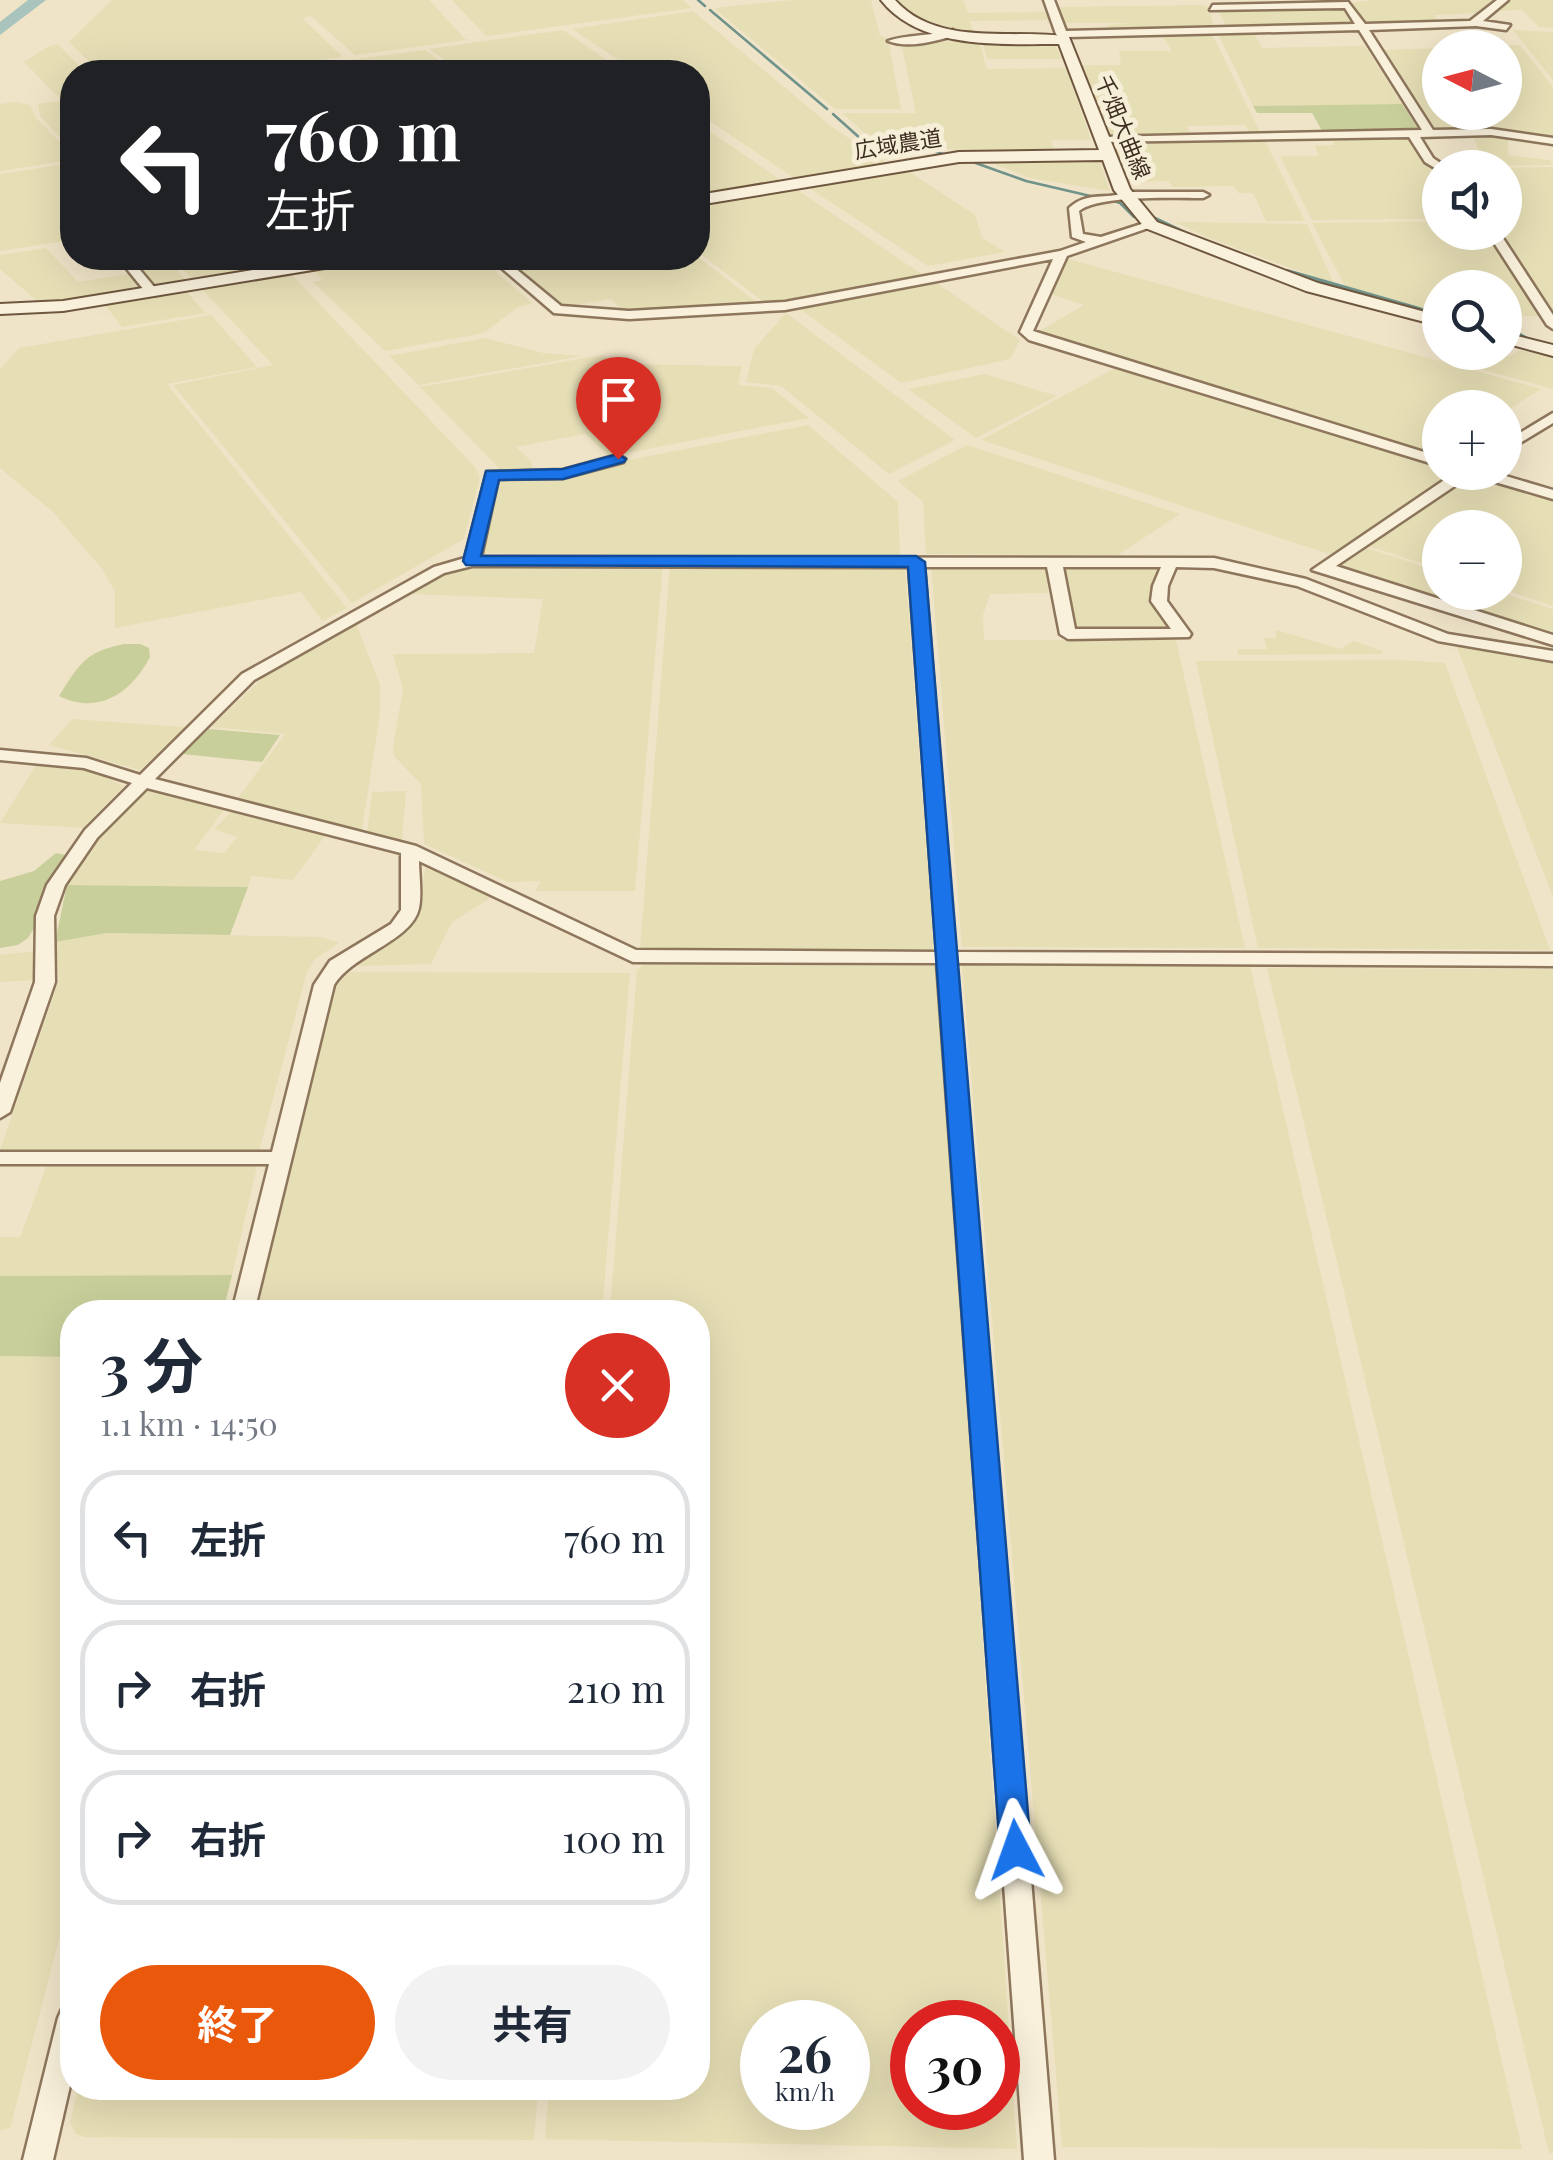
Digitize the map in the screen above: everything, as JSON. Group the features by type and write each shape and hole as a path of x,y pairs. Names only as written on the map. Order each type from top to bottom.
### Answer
{"main road":[{"path":"888,0 907,19 953,33 1062,37"},
{"name":"千畑大曲線","path":"1062,37 1122,197 1151,225 1312,287 1422,316"},
{"name":"広域農道","path":"710,198 958,158 1104,148"},
{"path":"3,308 63,306 283,270"},
{"path":"1522,342 1553,350"}],"street":[{"path":"1049,0 1062,37 1474,24 1506,27"},
{"path":"1474,24 1503,0"},
{"path":"1224,30 1210,4 1348,5 1429,133"},
{"path":"893,41 928,40 953,33"},
{"path":"1104,148 1429,133 1491,132 1553,140"},
{"path":"1412,134 1422,150"},
{"path":"1103,241 1078,237 1073,210 1078,203 1122,197 1203,195"},
{"path":"510,270 558,310 630,316 785,306 1062,254 1151,225"},
{"path":"1505,250 1553,325"},
{"path":"1062,254 1026,332 1034,337 1422,456"},
{"path":"134,270 152,292"},
{"path":"1522,437 1553,417"},
{"path":"472,561 492,475 563,474 618,459"},
{"path":"1522,486 1553,496"},
{"path":"1302,582 1439,490"},
{"path":"0,1112 46,982 46,916 56,885 91,834 248,678 439,570 472,561 1214,563 1302,582 1444,638 1553,656"},
{"path":"916,562 950,958 1039,2160"},
{"path":"1054,562 1068,634 1183,634 1156,602 1170,563"},
{"path":"1324,566 1553,640"},
{"path":"0,755 86,762 142,781 410,850 633,956 1553,960"},
{"path":"246,1300 324,985 336,965 398,928 410,910 410,850"},
{"path":"0,1158 281,1158"},
{"path":"38,2160 60,2068"}],"shaded area":[{"path":"112,0 429,0 466,40 355,55 311,16 302,18 343,57 88,60 69,42"},
{"path":"452,0 683,0 692,8 486,36"},
{"path":"792,0 871,0 880,36 888,39 901,109 835,109 714,8"},
{"path":"899,0 963,0 968,13 1046,12 1049,20 970,21 973,32 967,32 921,19 903,9"},
{"path":"1495,0 1479,13 1434,15 1439,23 1366,25 1351,3"},
{"path":"1510,0 1553,0 1553,28 1539,27 1522,10 1499,11"},
{"path":"1207,6 1215,29 1112,32 1108,25 1131,23 1063,23 1058,7"},
{"path":"1343,8 1354,25 1228,29 1218,10"},
{"path":"693,11 832,127 886,163 794,178 710,121 710,60 619,60 572,29"},
{"path":"563,30 607,60 444,60 429,49"},
{"path":"1522,30 1553,32 1553,80 1522,41"},
{"path":"1254,33 1262,48 1365,46 1402,104 1253,106 1218,34"},
{"path":"1212,34 1262,136 1251,136 1245,125 1187,126 1191,137 1110,136 1102,127 1082,65 1121,65 1119,51 1172,51 1162,35"},
{"path":"979,41 987,69 1066,68 1091,140 1051,140 1055,152 966,153 902,138 869,137 842,113 916,113 901,42"},
{"path":"982,41 1054,43 1062,59 987,59"},
{"path":"58,44 73,60 60,60 60,98 24,62"},
{"path":"1522,48 1553,87 1553,139 1433,130 1522,130"},
{"path":"1422,49 1422,113 1381,50"},
{"path":"425,50 439,60 349,60"},
{"path":"60,101 60,138 40,116 38,104"},
{"path":"0,104 30,105 35,117 60,142 60,162 0,171"},
{"path":"710,131 782,181 710,193"},
{"path":"1471,134 1508,136 1508,150 1479,150"},
{"path":"1408,135 1422,157 1422,219 1312,220 1280,156 1319,156 1315,146 1334,145 1334,141"},
{"path":"1265,141 1305,221 1266,221 1253,193 1238,193 1234,186 1172,187 1169,181 1127,182 1112,144"},
{"path":"1522,157 1550,160 1553,165 1522,165"},
{"path":"986,161 1100,162 1110,191 1030,178"},
{"path":"60,165 60,242 0,251 0,174"},
{"path":"1553,167 1553,311 1513,250 1522,250 1522,168"},
{"path":"905,169 975,215 982,238 1005,252 928,266 806,186"},
{"path":"793,187 926,277 765,303 710,261 710,203"},
{"path":"1422,221 1422,250 1499,250 1512,270 1422,270 1422,308 1346,288 1312,223"},
{"path":"1175,222 1307,224 1334,284 1206,237"},
{"path":"46,248 60,263 60,270 67,270 78,282 128,274 141,289 38,302 0,269 0,255"},
{"path":"1065,258 1422,356 1422,370 1472,370 1541,389 1522,401 1522,390 1422,390 1422,453 1039,336 1041,330 1084,305 1051,294"},
{"path":"710,266 759,304 625,312 611,299 560,308 515,270 710,270"},
{"path":"140,270 177,270 187,281 154,285"},
{"path":"183,270 252,270 192,279"},
{"path":"314,270 494,270 532,303 518,307 484,333 385,351 313,282 322,280"},
{"path":"289,272 474,466 480,477 464,539 352,603 173,385 273,365 201,288"},
{"path":"932,280 1020,340 1010,359 901,383 796,306"},
{"path":"1522,286 1541,316 1522,316"},
{"path":"186,291 205,313 122,327 105,305"},
{"path":"786,313 955,440 889,474 781,386 746,382 754,349"},
{"path":"211,315 257,367 167,384 347,608 322,621 301,592 115,628 115,592 103,570 53,512 0,468 0,369 19,348"},
{"path":"485,338 543,353 582,356 419,385 389,356"},
{"path":"1522,350 1553,358 1553,389 1484,370 1522,370"},
{"path":"603,355 618,364 742,366 738,385 772,388 809,418 610,456 585,434 516,447 530,460 534,471 499,472 420,387"},
{"path":"1117,367 1422,460 1422,490 1429,490 1332,555 981,440"},
{"path":"985,374 1057,396 976,438 908,389"},
{"path":"808,425 898,502 900,556 482,553 497,479 572,479 613,463"},
{"path":"967,445 1180,514 1118,555 926,554 923,502 898,481"},
{"path":"1452,490 1522,490 1553,499 1553,606 1522,596 1522,510 1422,510 1422,563 1368,546"},
{"path":"1367,548 1422,566 1422,592 1342,565"},
{"path":"663,564 635,891 536,891 540,881 508,882 424,844 421,784 394,756 403,689 393,654 534,653 543,599 408,594 442,574 468,565"},
{"path":"670,565 905,565 934,950 640,949"},
{"path":"931,566 1046,566 1048,593 990,594 983,615 984,640 1176,640 1245,948 962,947"},
{"path":"1161,567 1148,602 1173,631 1074,631 1065,568"},
{"path":"1522,599 1553,609 1553,635 1478,610 1522,610"},
{"path":"356,623 380,685 380,714 362,830 238,798 285,734 211,727 271,670"},
{"path":"1276,630 1340,649 1354,641 1382,654 1239,655 1237,649 1267,649 1264,638 1276,638"},
{"path":"1456,645 1553,659 1553,897"},
{"path":"1196,661 1445,663 1550,950 1258,948"},
{"path":"72,719 184,727 184,731 140,770 49,745"},
{"path":"36,765 95,772 124,786 84,828 0,823"},
{"path":"150,789 227,806 194,850 224,853 237,837 214,829 233,810 327,833 293,880 252,876 248,887 67,885 90,848"},
{"path":"406,791 402,841 367,832 372,792"},
{"path":"426,865 492,897 452,922 431,964 360,966 354,960 390,943 418,912"},
{"path":"107,933 321,937 339,943 315,959 307,972 259,1151 0,1150 59,980 55,942"},
{"path":"37,951 38,980 0,982 0,955"},
{"path":"644,965 937,966 1007,2000 890,2000 890,2130 1016,2130 1017,2149 545,2139 548,2100 710,2100 710,1300 611,1300 637,970"},
{"path":"962,966 1250,966 1522,2149 1062,2147"},
{"path":"1267,968 1553,969 1553,2153 1549,2153"},
{"path":"340,972 630,973 603,1300 260,1300 333,980"},
{"path":"48,1162 258,1162 232,1275 0,1276 0,1237 20,1237"},
{"path":"0,1356 60,1357 60,1935 10,2128 0,2130"},
{"path":"75,2100 537,2100 534,2140 84,2137 76,2134 70,2122"}],"green space":[{"path":"1402,104 1419,130 1325,136 1312,113 1257,113 1253,106"},
{"path":"124,644 149,648 150,657 124,690 101,702 74,702 59,696 92,655"},
{"path":"209,729 280,735 262,762 182,754"},
{"path":"56,853 65,855 36,909 34,928 18,945 0,948 0,881 34,871"},
{"path":"67,885 248,887 230,935 107,933 55,942"},
{"path":"232,1275 226,1300 60,1300 60,1357 0,1356 0,1276"}],"waterway":[{"path":"0,30 38,0"},
{"path":"698,0 705,6"},
{"path":"710,10 827,109"},
{"path":"833,114 861,139 897,141 947,155"},
{"path":"970,161 1026,181 1099,198"},
{"path":"1110,200 1120,203 1134,217"},
{"path":"1155,218 1193,236"},
{"path":"1287,271 1422,310"},
{"path":"1522,336 1529,340"}],"route":[{"path":"618,459 563,474 492,475 472,561 916,562 1016,1850"}]}
